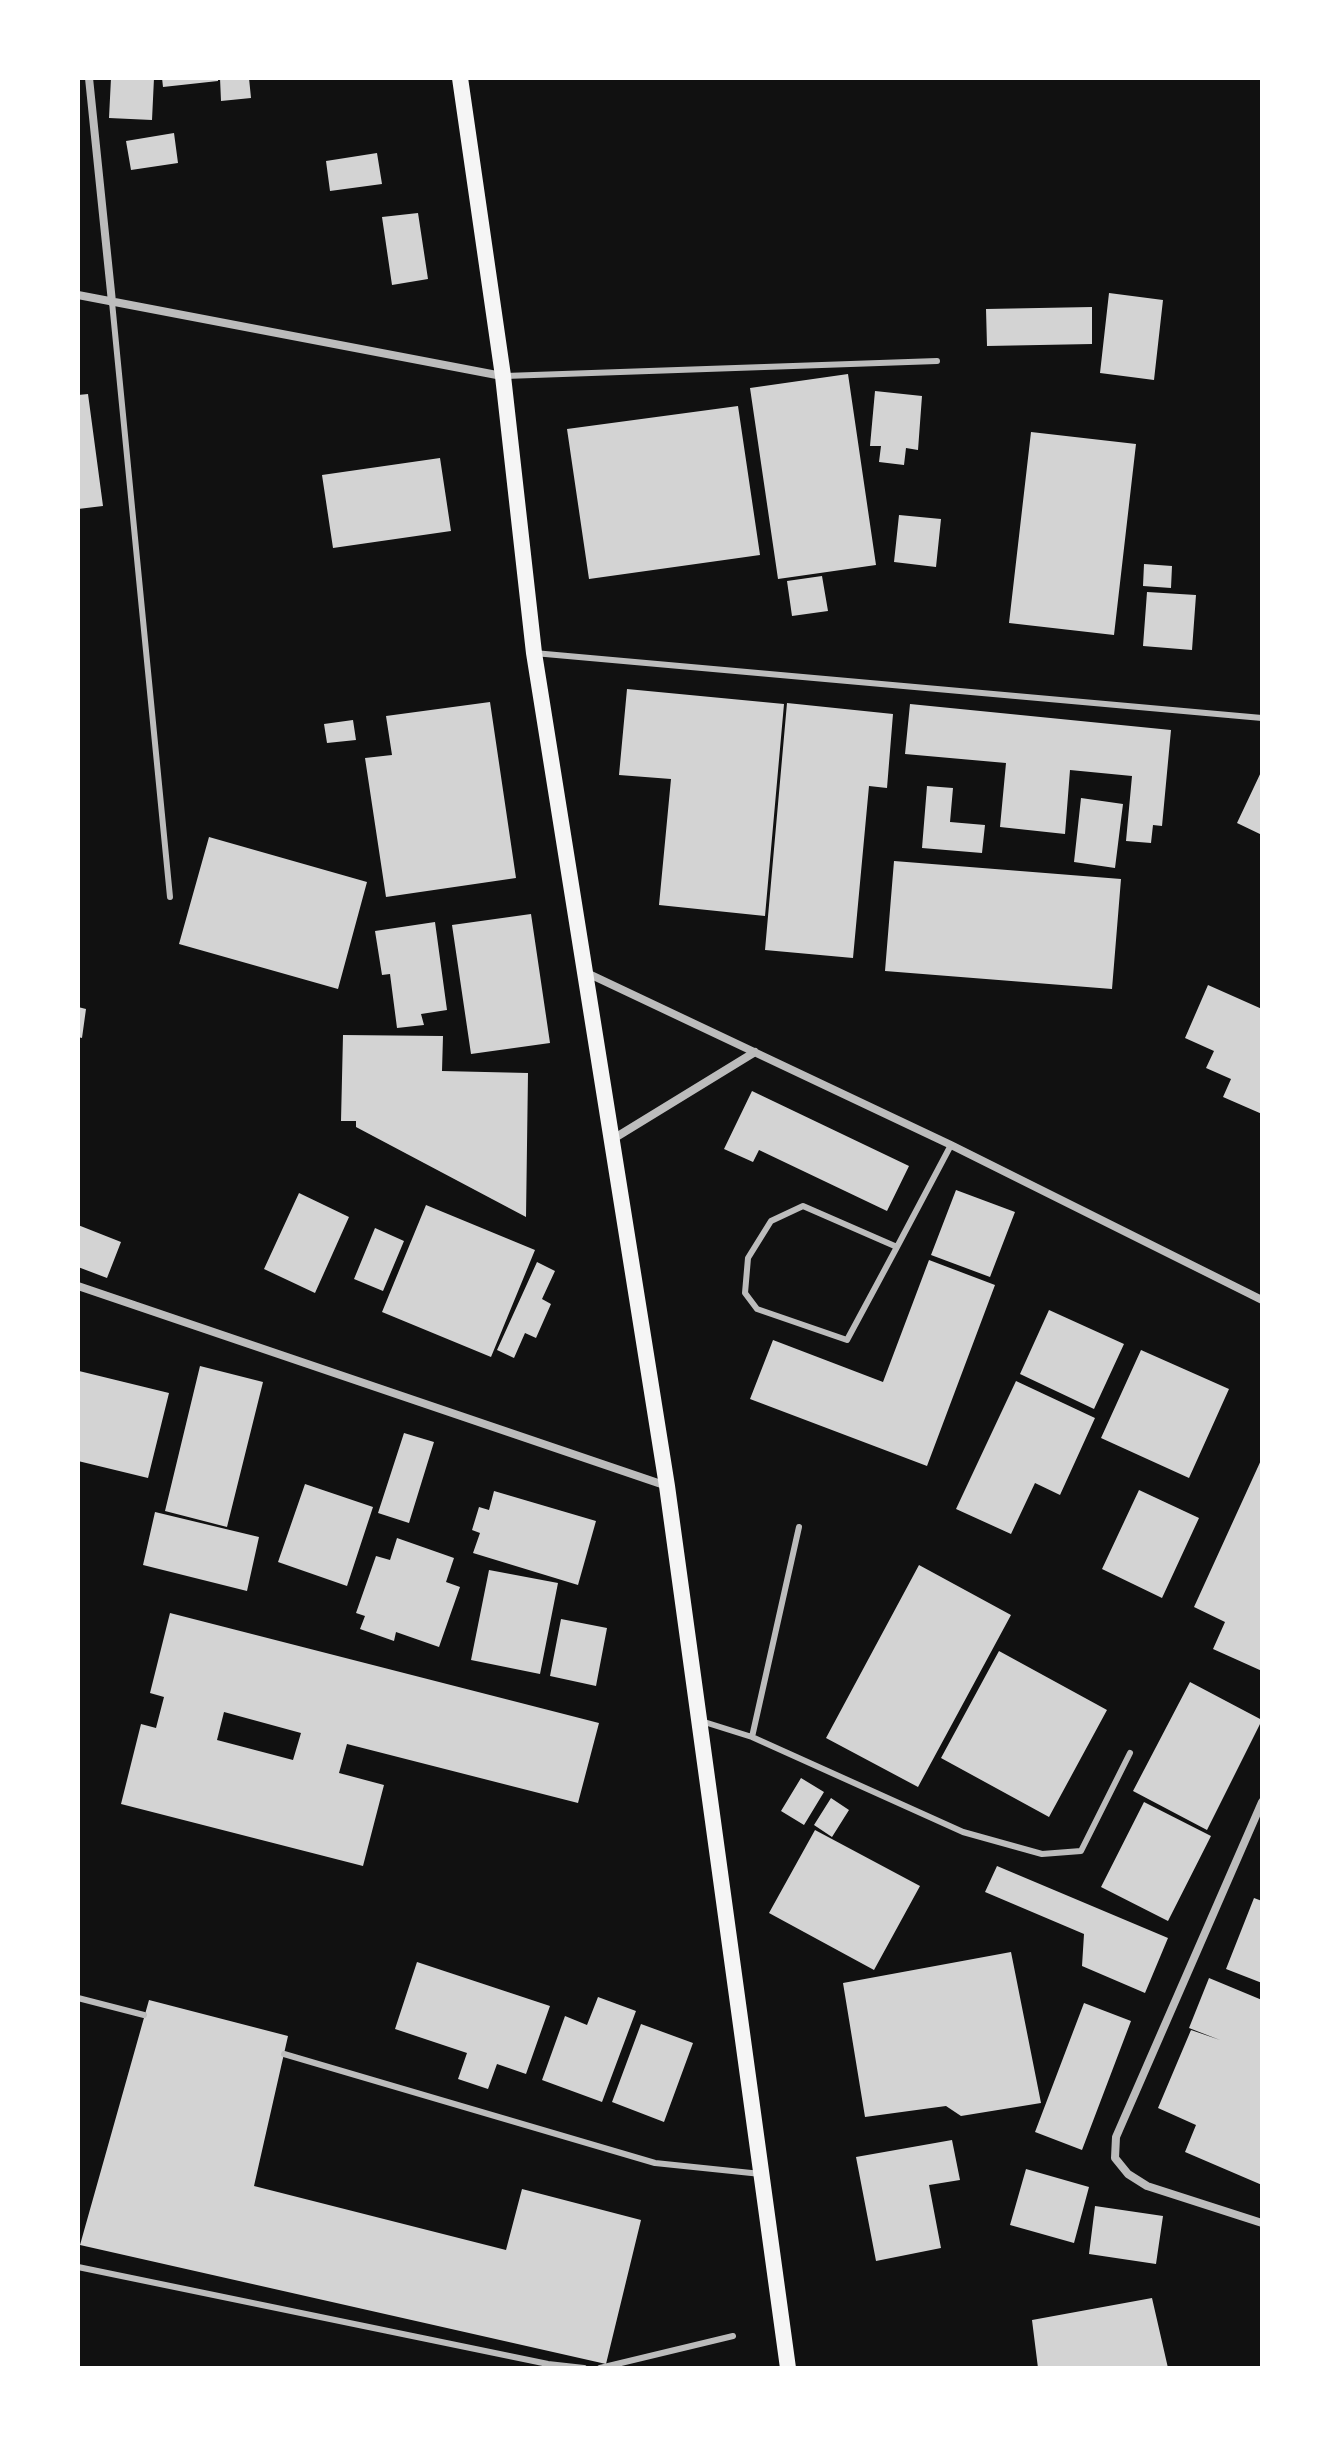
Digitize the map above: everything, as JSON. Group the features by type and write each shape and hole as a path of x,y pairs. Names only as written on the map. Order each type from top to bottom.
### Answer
{"main road":[{"path":"460,78 503,376 534,653 667,1486 788,2368"}],"street":[{"path":"89,78 112,302"},
{"path":"78,295 503,376"},
{"path":"587,973 951,1145 1262,1300"},
{"path":"613,1139 755,1052"},
{"path":"78,1286 667,1486"},
{"path":"1262,1802 1116,2137 1115,2158 1128,2174 1147,2186 1262,2223"}],"lane":[{"path":"112,302 170,897"},
{"path":"503,376 937,361"},
{"path":"534,653 1262,718"},
{"path":"897,1247 803,1206 771,1221 748,1258 745,1293 757,1309 847,1340 897,1247 951,1145"},
{"path":"752,1737 799,1527"},
{"path":"701,1721 752,1737 963,1832 1042,1854 1081,1851 1095,1830 1130,1753"},
{"path":"78,1998 144,2015"},
{"path":"284,2054 655,2163 761,2174"},
{"path":"78,2267 548,2364 584,2368"},
{"path":"600,2368 733,2336"}],"building":[{"path":"111,78 154,78 152,120 109,118"},
{"path":"162,78 218,78 218,81 163,87"},
{"path":"220,78 249,78 251,98 221,101"},
{"path":"174,133 178,163 131,170 126,141"},
{"path":"377,153 382,184 330,191 326,161"},
{"path":"418,213 428,279 392,285 382,217"},
{"path":"1109,293 1163,300 1154,380 1100,373"},
{"path":"1092,307 1092,344 987,346 986,309"},
{"path":"848,374 876,565 778,579 750,388"},
{"path":"875,391 922,396 918,450 906,448 904,465 879,462 881,446 870,446"},
{"path":"88,394 103,506 78,509 78,395"},
{"path":"738,406 760,555 589,579 567,429"},
{"path":"1031,432 1136,444 1114,635 1009,623"},
{"path":"440,458 451,531 333,548 322,475"},
{"path":"899,515 941,519 936,567 894,562"},
{"path":"1144,564 1172,566 1171,588 1143,586"},
{"path":"822,576 828,611 792,616 787,581"},
{"path":"1147,592 1196,595 1192,650 1143,646"},
{"path":"627,689 784,704 765,916 659,905 671,779 619,775"},
{"path":"490,702 516,878 386,897 365,758 392,755 386,716"},
{"path":"787,703 893,714 887,788 869,786 853,958 765,950"},
{"path":"910,704 1171,730 1162,826 1153,825 1151,843 1126,841 1132,776 1070,770 1065,834 1000,827 1006,763 905,754"},
{"path":"353,720 356,740 327,743 324,724"},
{"path":"1262,770 1262,835 1237,823"},
{"path":"927,786 953,788 950,822 985,825 982,853 922,848"},
{"path":"1081,798 1123,804 1115,868 1074,862"},
{"path":"209,837 367,882 338,989 179,944"},
{"path":"894,861 1121,879 1112,989 885,971"},
{"path":"531,914 550,1043 471,1054 452,925"},
{"path":"435,922 447,1010 421,1014 424,1025 397,1028 390,974 382,975 375,931"},
{"path":"1208,985 1262,1009 1262,1114 1223,1097 1231,1079 1206,1068 1214,1051 1185,1038"},
{"path":"78,1007 86,1009 82,1038 78,1037"},
{"path":"343,1035 443,1036 442,1071 528,1073 526,1217 356,1127 356,1121 341,1121"},
{"path":"752,1091 909,1166 887,1211 759,1150 753,1162 724,1149"},
{"path":"956,1190 1015,1212 990,1277 931,1255"},
{"path":"299,1193 349,1217 315,1293 264,1269"},
{"path":"426,1205 535,1250 491,1357 382,1312"},
{"path":"78,1225 121,1242 107,1278 78,1267"},
{"path":"375,1228 404,1241 383,1291 354,1279"},
{"path":"929,1260 995,1285 927,1466 750,1399 773,1340 883,1382"},
{"path":"537,1262 555,1271 542,1299 551,1304 536,1338 525,1333 514,1358 497,1350"},
{"path":"1049,1310 1124,1344 1094,1409 1020,1374"},
{"path":"1141,1350 1229,1389 1189,1478 1101,1438"},
{"path":"200,1366 263,1382 227,1527 165,1511"},
{"path":"79,1371 169,1393 148,1478 78,1461"},
{"path":"1016,1381 1095,1418 1060,1495 1035,1483 1011,1534 956,1509"},
{"path":"404,1433 434,1442 409,1523 378,1513"},
{"path":"1262,1458 1262,1671 1213,1649 1225,1622 1194,1607"},
{"path":"305,1484 373,1507 347,1586 278,1562"},
{"path":"1139,1490 1199,1518 1162,1598 1102,1569"},
{"path":"494,1491 596,1521 578,1585 473,1553 480,1533 472,1530 479,1507 489,1510"},
{"path":"155,1512 259,1537 247,1591 143,1565"},
{"path":"397,1538 454,1558 446,1582 460,1587 439,1647 396,1632 394,1641 360,1629 365,1616 356,1613 376,1556 390,1560"},
{"path":"919,1565 1011,1615 918,1787 826,1738"},
{"path":"489,1570 558,1583 540,1674 471,1660"},
{"path":"170,1613 599,1723 578,1803 347,1744 339,1773 384,1785 363,1866 121,1804 141,1724 156,1728 164,1697 150,1693","holes":["224,1712 301,1733 293,1760 217,1740"]},
{"path":"561,1619 607,1628 596,1686 550,1676"},
{"path":"999,1651 1107,1710 1049,1817 941,1758"},
{"path":"1190,1682 1262,1720 1207,1830 1133,1791"},
{"path":"801,1778 824,1792 804,1825 781,1811"},
{"path":"831,1798 849,1810 832,1837 814,1825"},
{"path":"1144,1802 1211,1836 1168,1921 1101,1887"},
{"path":"815,1830 920,1886 874,1970 769,1913"},
{"path":"997,1866 1168,1938 1145,1993 1082,1966 1084,1934 985,1892"},
{"path":"1254,1898 1262,1901 1262,1983 1226,1969"},
{"path":"1011,1952 1041,2103 961,2116 946,2106 865,2117 843,1983"},
{"path":"417,1962 550,2006 526,2074 497,2064 488,2089 458,2079 467,2053 395,2029"},
{"path":"1209,1978 1262,2000 1262,2185 1185,2152 1196,2125 1158,2108 1191,2030 1220,2040 1189,2028"},
{"path":"598,1997 636,2011 602,2102 542,2080 565,2016 587,2025"},
{"path":"149,2000 288,2036 254,2186 506,2250 522,2189 641,2220 606,2364 80,2245"},
{"path":"1084,2003 1131,2021 1082,2150 1035,2132"},
{"path":"641,2024 693,2043 664,2122 612,2102"},
{"path":"952,2140 960,2180 929,2185 941,2248 876,2261 856,2157"},
{"path":"1026,2169 1089,2187 1074,2243 1010,2225"},
{"path":"1095,2206 1163,2216 1156,2264 1089,2254"},
{"path":"1152,2298 1168,2368 1038,2368 1032,2320"}]}
